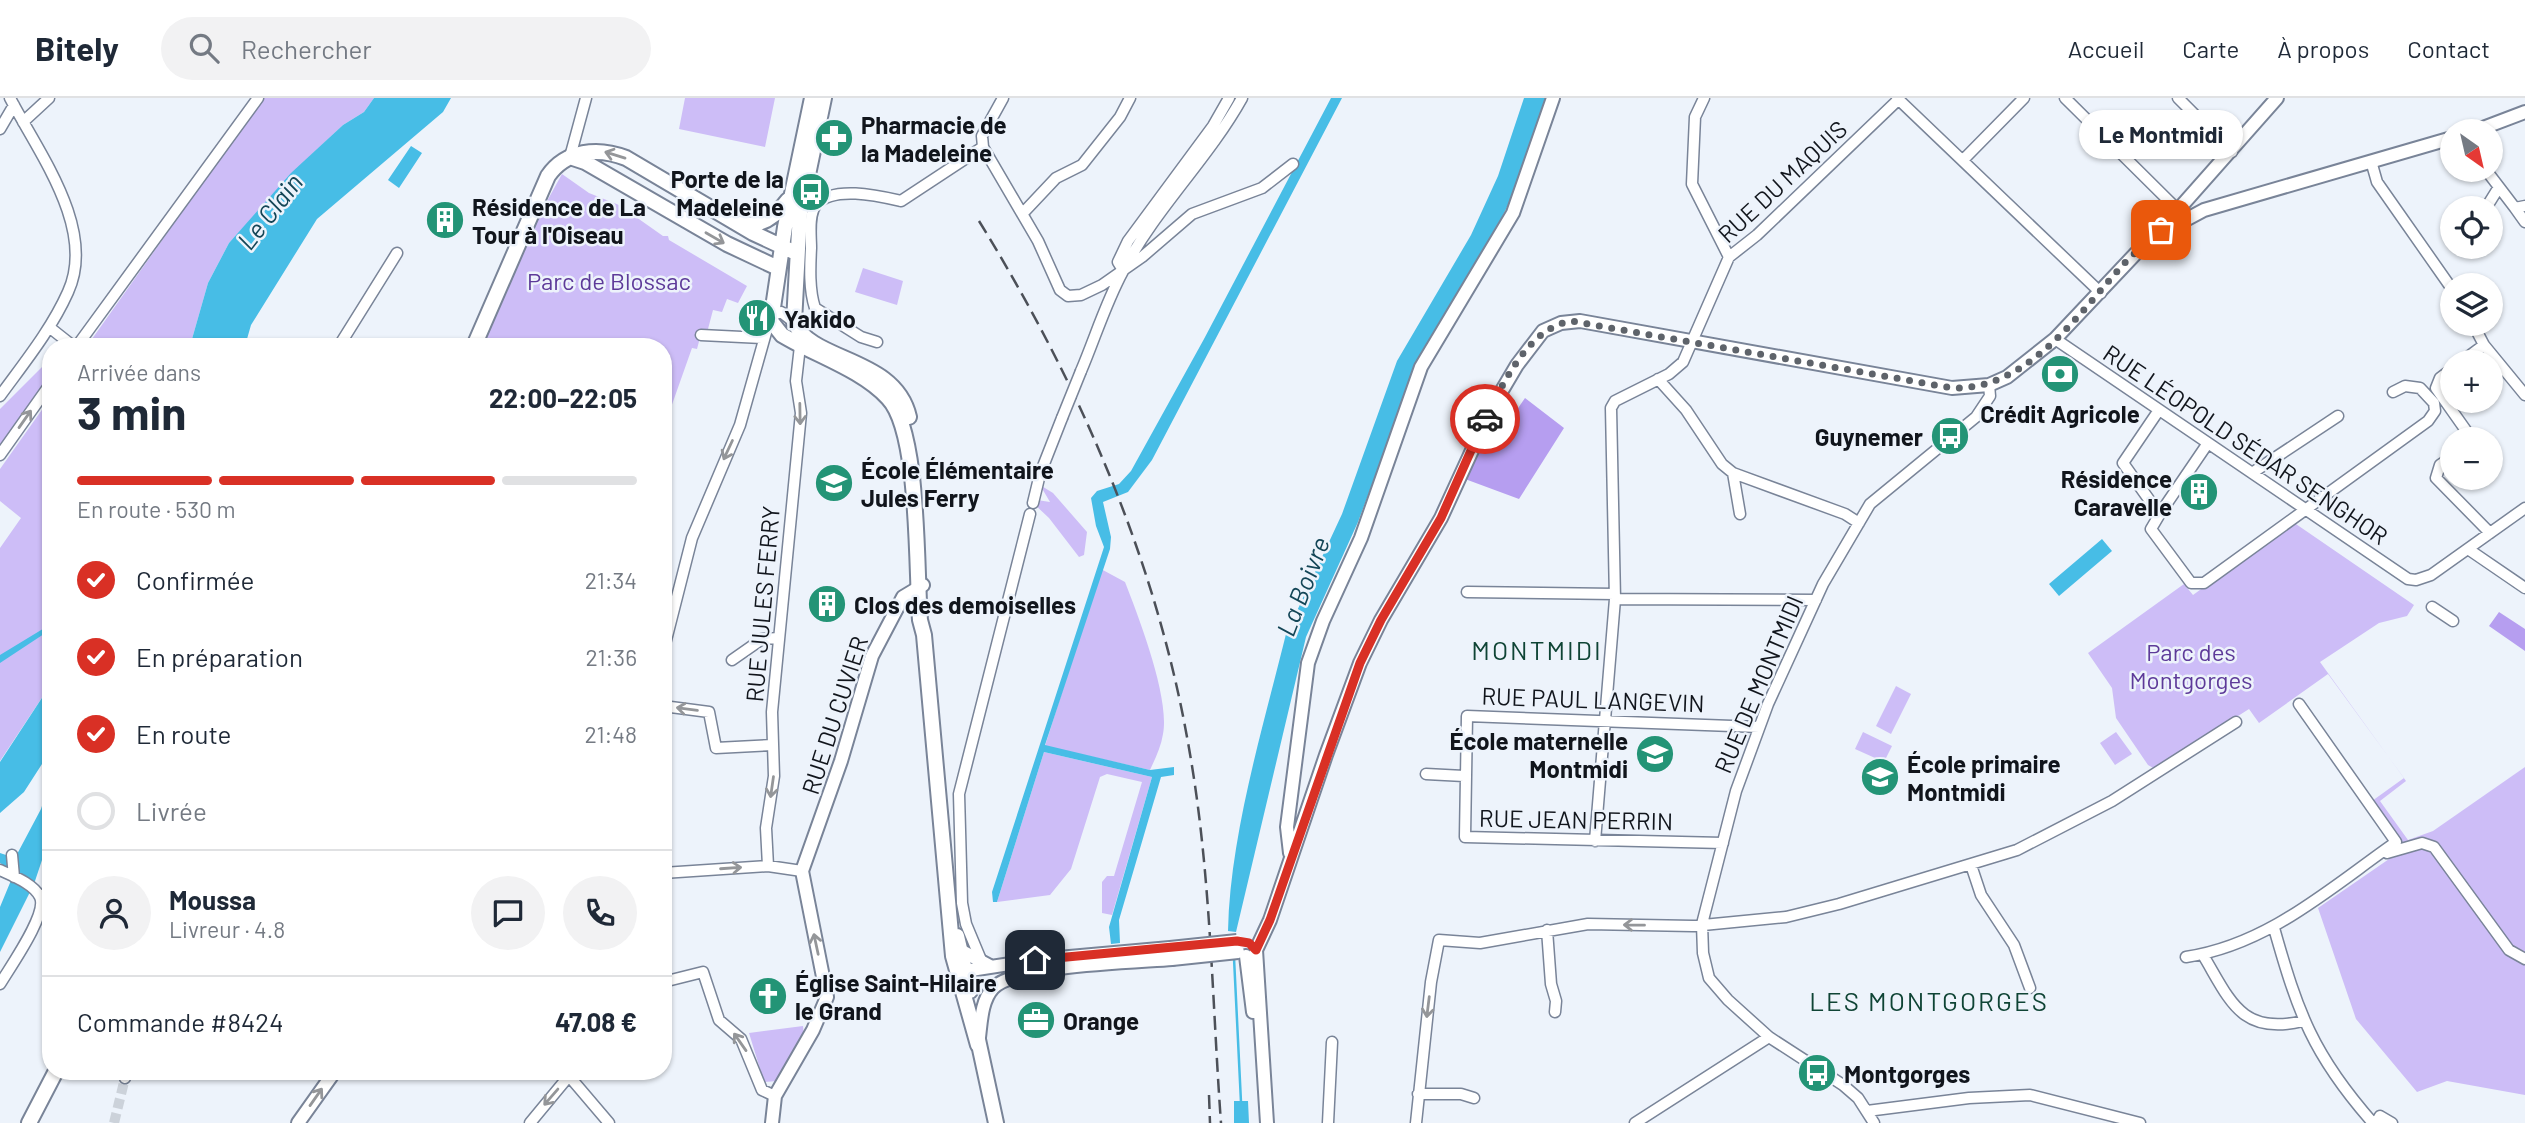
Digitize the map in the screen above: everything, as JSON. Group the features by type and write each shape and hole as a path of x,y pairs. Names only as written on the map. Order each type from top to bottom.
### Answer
{"main road":[{"path":"812,98 791,196 771,315 776,330 855,375 888,398 900,417 910,471"},
{"path":"824,98 800,212 803,254 794,302 794,322 813,341 867,368 894,388 903,400 910,422 910,471 916,554 922,569 920,586 926,619 924,635 947,908 996,1123"},
{"path":"477,338 553,169 570,157 592,151 616,154 736,223 780,256"},
{"path":"570,157 585,162 740,251 780,256 803,254"},
{"path":"736,223 749,225 769,219 791,196"},
{"path":"947,908 962,951 961,975"},
{"path":"29,1123 51,1080"}],"street":[{"path":"23,122 49,98"},
{"path":"81,338 258,98"},
{"path":"570,157 586,98"},
{"path":"1003,98 982,136 984,147 1023,213 1060,290 1068,296 1089,292 1123,270 1192,214 1262,188 1293,164"},
{"path":"1023,213 1056,178 1082,165 1120,117 1130,98"},
{"path":"1123,270 1118,262 1135,230 1213,126 1229,98"},
{"path":"978,1045 987,989 985,966 977,942 966,924 961,903 959,794 1040,474 1123,270 1166,207 1221,135 1242,98"},
{"path":"1290,857 1287,827 1308,663 1323,621 1362,538 1421,367 1513,213 1553,98"},
{"path":"1703,98 1695,117 1692,184 1729,257"},
{"path":"1964,159 2024,98"},
{"path":"2065,98 2181,208 2195,212 2440,141"},
{"path":"2178,98 2232,152"},
{"path":"961,975 985,966 1244,950 1270,920 1290,857 1365,652 1441,518 1490,409 1536,339 1551,326 1580,321 1952,388 1989,385 2007,377 2055,339 2101,293 2122,265 2181,208 2277,98"},
{"path":"1898,99 1964,159 2101,293"},
{"name":"RUE DU MAQUIS","path":"1615,596 1611,408 1615,401 1658,379 1683,362 1729,257 1757,235 1898,99"},
{"path":"0,396 48,327 70,285 75,266 74,244 63,201 12,102"},
{"path":"0,130 12,102"},
{"path":"2503,120 2525,112"},
{"path":"877,341 861,337 815,308 803,254 816,205 836,195 870,195 901,201 984,147"},
{"path":"2371,161 2377,182 2441,273"},
{"path":"2495,182 2520,207 2525,222"},
{"path":"2493,196 2499,187"},
{"path":"2152,238 2204,210"},
{"path":"344,338 397,253"},
{"path":"672,617 692,538 740,425 762,338 771,315 781,312 794,322"},
{"path":"48,327 64,338"},
{"path":"701,335 762,338"},
{"path":"2479,336 2525,396"},
{"name":"RUE LÉOPOLD SÉDAR SENGHOR","path":"2055,339 2402,576 2416,580 2431,575 2468,549"},
{"path":"2477,350 2484,345"},
{"name":"RUE JULES FERRY","path":"768,866 766,835 774,776 772,712 801,413 796,381 800,346"},
{"path":"2440,378 2436,388 2440,394"},
{"path":"1658,379 1697,424 1722,464 1733,473 1845,514 1859,523"},
{"name":"RUE DE MONTMIDI","path":"1874,1123 1867,1111 1843,1085 1769,1037 1709,978 1703,953 1702,924 1736,791 1759,727 1816,600 1870,503 1976,417 1988,401 1989,385"},
{"path":"2208,443 2151,528 2187,579 2200,585 2428,421 2435,411 2434,403 2420,388 2405,386 2393,392"},
{"path":"0,455 42,396"},
{"path":"2160,410 2123,463 2143,494 2161,512"},
{"path":"2252,473 2338,416"},
{"path":"1733,473 1740,514"},
{"path":"2448,490 2490,533"},
{"path":"2525,508 2468,549 2525,588"},
{"name":"RUE DU CUVIER","path":"802,871 841,761 872,656 903,597 920,586"},
{"path":"1467,592 1816,600"},
{"path":"1595,841 1615,596"},
{"path":"2432,607 2453,621"},
{"path":"732,660 762,639 779,638"},
{"path":"2186,957 2230,948 2274,928 2396,842 2299,704"},
{"path":"672,707 709,712 716,748 773,744"},
{"name":"RUE PAUL LANGEVIN","path":"1466,716 1759,727"},
{"name":"RUE JEAN PERRIN","path":"1466,716 1465,837 1723,843"},
{"path":"1416,1123 1433,962 1439,940 1480,943 1588,925 1702,924 1786,917 2017,850 2077,821 2140,785 2236,722"},
{"path":"1426,774 1464,776"},
{"path":"2376,856 2422,843 2434,847 2509,950 2525,959"},
{"path":"0,984 38,921 41,900 32,888 8,874 13,857"},
{"path":"1971,865 1981,895 2014,944 2030,988"},
{"path":"672,872 768,866 802,871 826,1003 775,1096 772,1123"},
{"path":"2274,928 2303,1021 2336,1079 2375,1123 2380,1116 2392,1123"},
{"path":"1547,930 1555,1012"},
{"path":"1244,950 1266,1095 1267,1123"},
{"path":"962,951 985,966 1037,971"},
{"path":"984,1002 1000,982 1037,971 1171,953"},
{"path":"2203,955 2239,1013 2277,1026 2303,1021"},
{"path":"672,980 703,972 719,1020 741,1039 762,1090 775,1096"},
{"path":"1635,1123 1769,1037"},
{"path":"1328,1123 1332,1042"},
{"path":"298,1123 329,1080"},
{"path":"530,1123 566,1080"},
{"path":"576,1080 609,1123"},
{"path":"1418,1094 1461,1094 1474,1098"},
{"path":"1867,1111 1969,1098 2030,1095 2140,1123"}],"green space":[{"path":"263,98 374,98 364,112 343,125 310,156 229,243 208,283 192,338 93,338"},
{"path":"685,98 775,98 765,147 679,129"},
{"name":"Parc de Blossac","path":"562,174 589,193 619,205 663,236 668,236 669,240 747,286 738,303 727,299 722,312 713,310 708,329 702,330 697,349 692,348 672,405 672,338 483,338 526,239"},
{"path":"863,268 903,281 897,305 855,292"},
{"path":"42,367 42,388 0,447 0,409"},
{"path":"42,410 42,698 0,761 0,548 21,518 0,501 0,469"},
{"path":"1040,485 1053,493 1087,532 1084,555 1079,557 1049,518 1033,503 1037,500 1050,502"},
{"name":"Parc des Montgorges","path":"2293,522 2414,605 2407,616 2379,623 2320,662 2389,757 2328,674 2259,723 2249,709 2155,769 2148,765 2116,718 2112,688 2088,653 2184,584 2193,595"},
{"path":"1101,569 1125,582 1158,680 1164,719 1163,734 1150,770 1045,746"},
{"path":"1896,686 1911,694 1891,734 1876,726"},
{"path":"1863,732 1892,746 1884,762 1855,749"},
{"path":"2116,732 2132,754 2115,765 2100,743"},
{"path":"1044,752 1152,777 1112,915 1102,913 1102,882 1107,876 1114,876 1142,782 1107,774 1100,777 1071,869 1050,895 997,902"},
{"path":"2525,767 2525,1095 2447,1081 2417,1092 2356,1019 2318,908 2405,848 2372,801 2404,778 2406,781 2380,801 2408,840 2433,831"},
{"path":"803,1026 804,1035 778,1081 764,1082 749,1033"}],"shaded area":[{"path":"1525,398 1564,428 1519,499 1465,479 1489,427 1501,433"},
{"path":"2499,612 2525,629 2525,651 2489,626"}],"water":[{"name":"Le Clain","path":"374,98 451,98 443,112 317,219 251,325 247,338 192,338 208,283 229,243 291,173 343,125 364,112"},
{"path":"1331,98 1342,98 1152,460 1128,492 1103,502 1111,537 1110,549 1045,745 1150,770 1174,767 1174,775 1161,777 1119,920 1120,943 1111,944 1109,927 1152,777 1044,752 997,902 993,902 992,892 1104,547 1096,526 1091,498 1097,491 1119,484 1131,471"},
{"name":"La Boivre","path":"1524,98 1546,98 1519,182 1493,236 1422,351 1358,522 1306,637 1236,932 1228,931 1230,894 1241,818 1287,630 1292,631 1300,616 1296,613 1342,514 1397,361 1471,235 1498,176"},
{"path":"411,146 422,153 399,188 388,180"},
{"path":"2102,539 2112,551 2059,596 2049,584"},
{"path":"42,629 42,635 0,663 0,655"},
{"path":"42,698 42,764 24,792 0,813 0,762"},
{"path":"42,806 42,860 34,884 0,952 0,907 12,878 11,870 0,863 0,853 15,858"},
{"path":"1234,1101 1248,1101 1249,1123 1234,1123"}],"waterway":[{"name":"La Boivre","path":"1234,958 1241,1102"}],"tunnel":[{"path":"114,1123 125,1080"}],"railway":[{"path":"979,221 1016,283 1082,411 1136,545 1158,613 1176,683 1197,800 1207,891 1221,1123"},
{"path":"1209,1095 1210,1123"}],"way so far":[{"path":"1485,419 1517,365 1543,331 1571,321 1952,388 1989,385 2002,380 2046,348 2094,301 2122,265 2161,230"}],"place":[{"name":"Pharmacie de la Madeleine","path":"834,138"},
{"name":"Porte de la Madeleine","path":"811,192"},
{"name":"Résidence de La Tour à l'Oiseau","path":"445,220"},
{"name":"Le Montmidi","path":"2161,230"},
{"name":"Yakido","path":"757,318"},
{"name":"Crédit Agricole","path":"2060,374"},
{"name":"Guynemer","path":"1950,436"},
{"name":"École Élémentaire Jules Ferry","path":"834,483"},
{"name":"Résidence Caravelle","path":"2199,492"},
{"name":"Clos des demoiselles","path":"827,604"},
{"name":"École maternelle Montmidi","path":"1655,754"},
{"name":"École primaire Montmidi","path":"1880,777"},
{"name":"Église Saint-Hilaire le Grand","path":"768,996"},
{"name":"Orange","path":"1036,1020"},
{"name":"Montgorges","path":"1817,1073"}],"district":[{"name":"MONTMIDI","path":"1537,649"},
{"name":"LES MONTGORGES","path":"1929,1000"}],"route":[{"path":"1035,960 1237,941 1249,943 1256,950 1270,920 1360,663 1381,620 1441,518 1485,419"}]}
